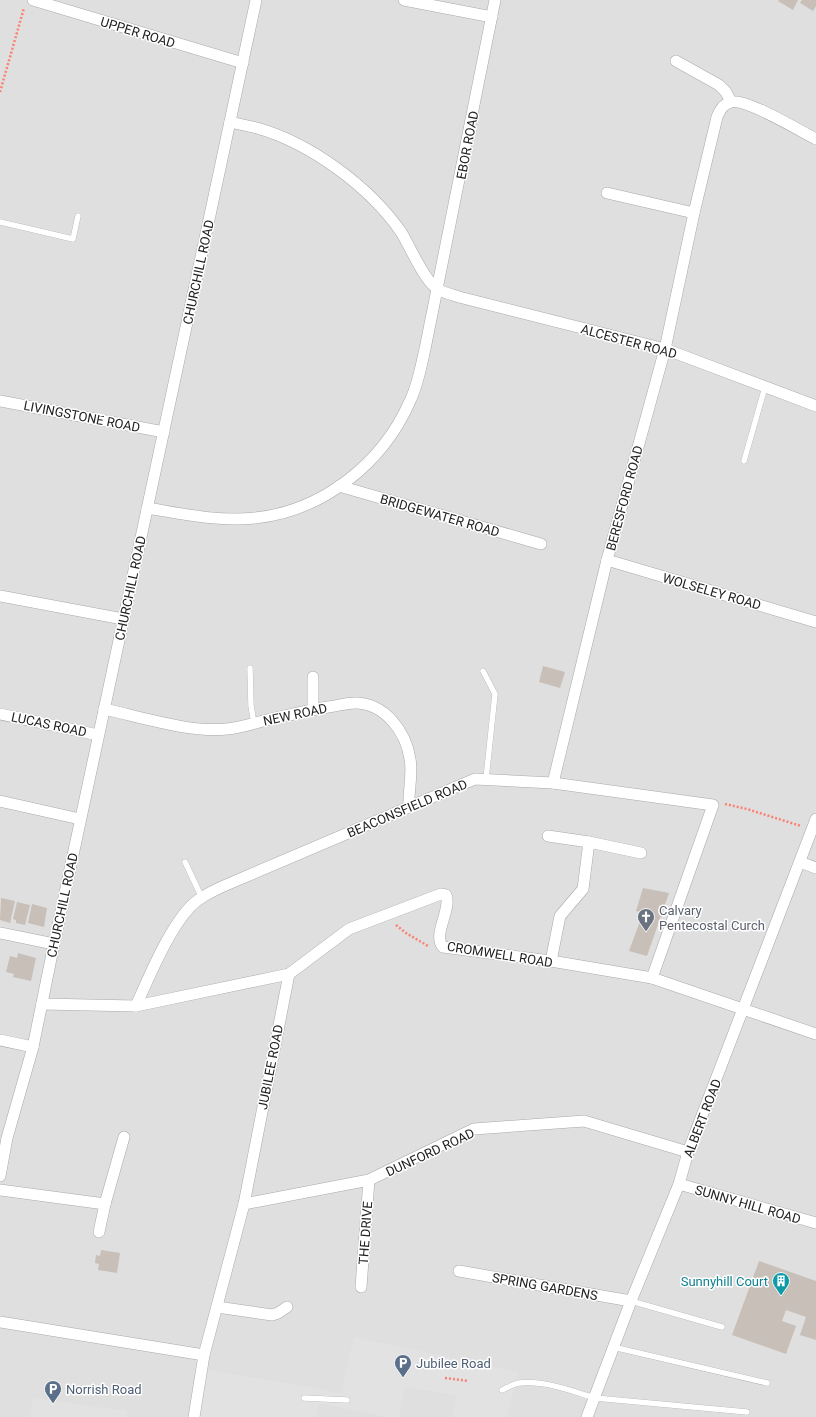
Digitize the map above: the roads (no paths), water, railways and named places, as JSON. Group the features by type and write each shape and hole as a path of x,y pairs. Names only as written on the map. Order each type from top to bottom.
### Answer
{"street":[{"name":"CHURCHILL ROAD","path":"0,1176 4,1138 33,1047 80,819 256,0"},
{"path":"404,0 492,18"},
{"name":"EBOR ROAD","path":"147,508 223,518 255,518 273,515 307,504 340,486 369,462 393,433 411,400 419,376 438,289 495,0"},
{"name":"UPPER ROAD","path":"29,4 243,63"},
{"path":"676,60 719,85 726,92 731,102 736,101 751,105 816,139"},
{"name":"BERESFORD ROAD","path":"553,783 607,560 665,349 694,213 718,113 725,105 731,102"},
{"path":"230,122 257,128 298,146 331,165 354,182 401,231 427,278 438,289"},
{"path":"607,193 694,213"},
{"name":"ALCESTER ROAD","path":"438,289 459,297 665,349 816,406"},
{"name":"LIVINGSTONE ROAD","path":"0,401 164,432"},
{"name":"BRIDGEWATER ROAD","path":"340,486 541,544"},
{"name":"WOLSELEY ROAD","path":"607,560 816,622"},
{"path":"0,596 123,619"},
{"path":"313,677 313,710"},
{"name":"NEW ROAD","path":"104,709 182,726 212,730 227,729 313,710 355,703 369,706 378,709 392,719 405,740 410,759 411,773 408,807"},
{"name":"LUCAS ROAD","path":"0,714 98,735"},
{"name":"BEACONSFIELD ROAD","path":"136,1006 167,941 187,910 212,891 475,779 553,783 713,806 652,978"},
{"path":"0,801 80,819"},
{"name":"ALBERT ROAD","path":"587,1417 631,1301 679,1184 688,1152 814,824"},
{"path":"548,836 589,842 641,853"},
{"path":"551,962 560,916 583,889 589,842"},
{"path":"800,862 816,868"},
{"name":"CROMWELL ROAD","path":"42,1004 136,1006 289,974 349,929 441,894 446,895 448,904 441,930 440,941 443,947 652,978 816,1034"},
{"path":"0,933 54,944"},
{"name":"JUBILEE ROAD","path":"194,1417 204,1355 244,1204 289,974"},
{"path":"0,1040 33,1047"},
{"name":"DUNFORD ROAD","path":"244,1204 369,1180 474,1129 584,1121 688,1152"},
{"path":"99,1232 105,1204 124,1137"},
{"name":"THE DRIVE","path":"361,1287 369,1180"},
{"name":"SUNNY HILL ROAD","path":"679,1184 816,1223"},
{"path":"0,1190 105,1204"},
{"name":"SPRING GARDENS","path":"459,1271 631,1301"},
{"path":"217,1307 272,1315 287,1307"},
{"path":"0,1322 204,1355"}],"lane":[{"path":"0,222 73,239 78,216"},
{"path":"744,461 765,387"},
{"path":"250,668 251,706 254,723"},
{"path":"482,671 495,694 486,779"},
{"path":"185,862 202,898"},
{"path":"631,1301 722,1327"},
{"path":"614,1346 767,1383"},
{"path":"502,1390 518,1383 541,1384 595,1398 747,1412"},
{"path":"304,1398 347,1400"}],"place":[{"name":"Calvary Pentecostal Curch","path":"646,932"},
{"name":"Sunnyhill Court","path":"781,1296"},
{"name":"Jubilee Road","path":"403,1378"},
{"name":"Norrish Road","path":"53,1404"}]}
